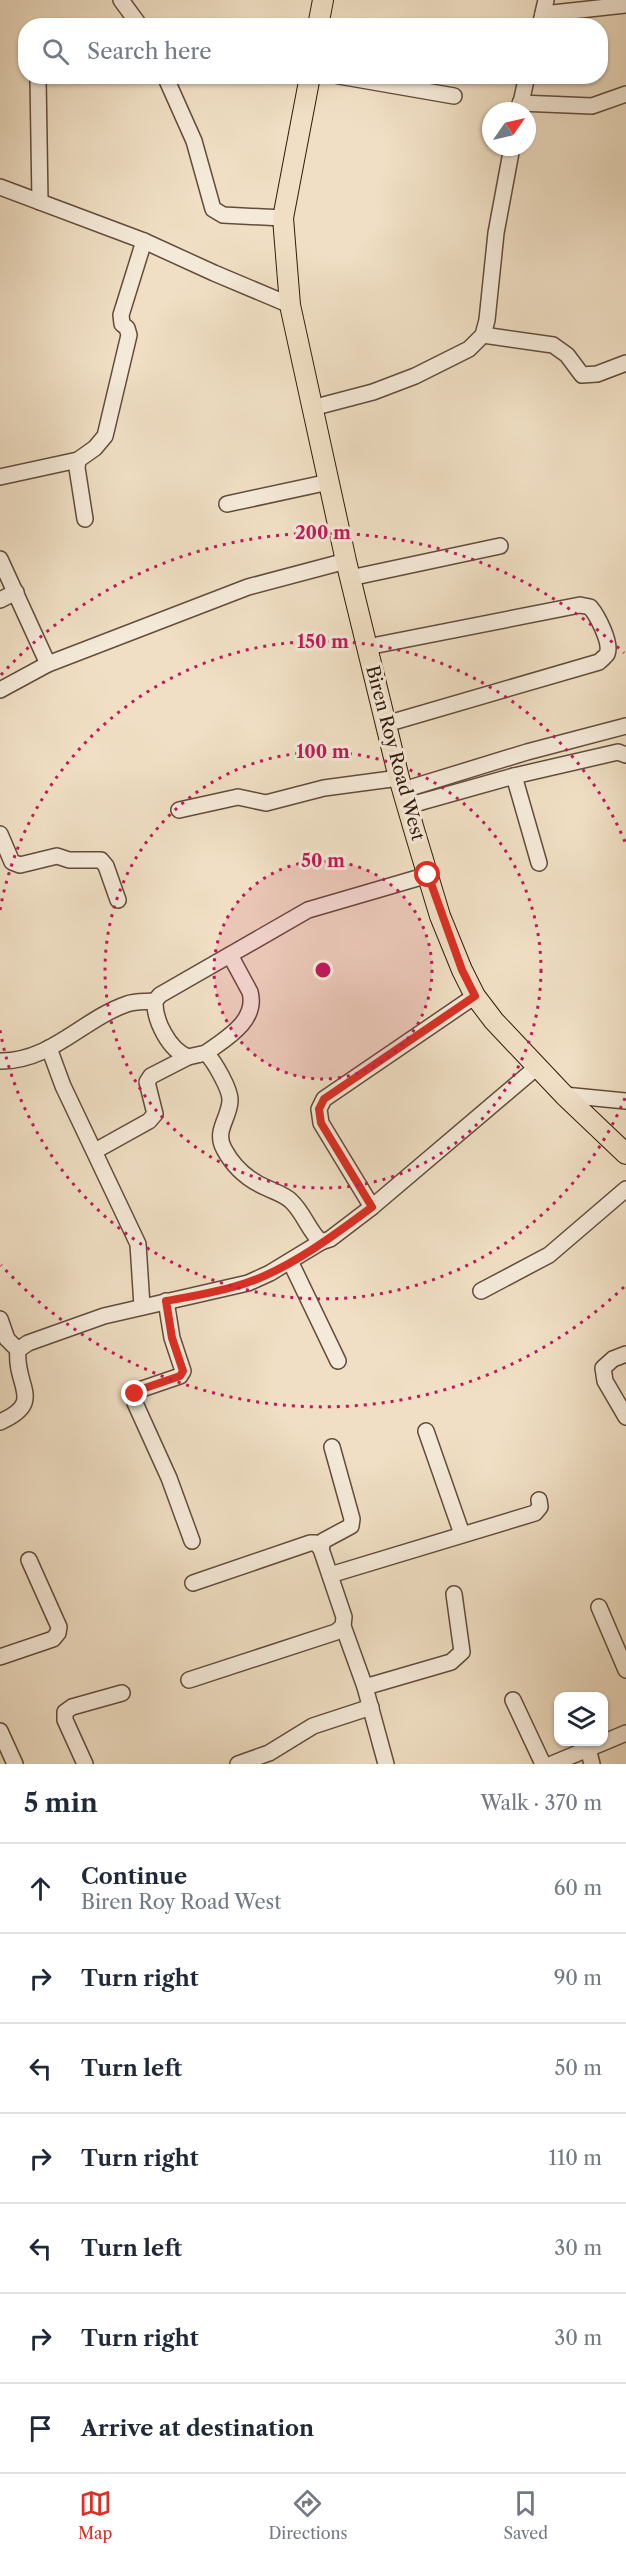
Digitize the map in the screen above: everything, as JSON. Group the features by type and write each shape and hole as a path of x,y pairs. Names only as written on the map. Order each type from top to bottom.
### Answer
{"main road":[{"path":"320,18 323,0"},
{"name":"Biren Roy Road West","path":"308,84 283,218 290,305 348,569 403,791 428,875 453,949 475,996 494,1021 537,1067 626,1154"}],"street":[{"path":"122,0 134,18"},
{"path":"543,13 626,5"},
{"path":"38,84 40,202"},
{"path":"169,84 194,141 213,209 223,215 283,218"},
{"path":"385,84 454,96"},
{"path":"520,102 525,84"},
{"path":"536,107 592,106 626,94"},
{"path":"312,408 373,392 415,376 469,349 483,335 488,320 496,233 510,156"},
{"path":"0,187 144,241 290,305"},
{"path":"0,477 78,460 95,448 105,436 129,335 128,328 122,324 120,315 144,241"},
{"path":"483,335 553,345 567,355 582,375 597,374 626,363"},
{"path":"78,460 77,468 85,519"},
{"path":"227,504 329,482"},
{"path":"0,690 48,664 248,587 500,546"},
{"path":"0,558 48,664"},
{"path":"0,600 16,592"},
{"path":"367,647 580,605 590,606 608,645 606,655 599,662 386,724"},
{"path":"403,791 527,752 626,726"},
{"path":"179,810 238,797 266,803 324,788 403,791 514,776 618,752 626,755"},
{"path":"514,776 539,863"},
{"path":"0,834 12,862 20,866 57,856 69,860 100,860 106,866 118,900"},
{"path":"0,1061 20,1059 49,1048 74,1035 110,1011 129,1003 155,1001 230,954 308,910 428,875"},
{"path":"95,1151 149,1121 154,1114 147,1082 152,1076 188,1057 206,1053 237,1031 245,1022 252,999 230,954"},
{"path":"372,1207 321,1123 319,1109 324,1099 475,996"},
{"path":"155,1001 159,1021 173,1047 188,1057"},
{"path":"49,1048 63,1086 138,1244 142,1306"},
{"path":"206,1053 212,1059 231,1101 221,1126 220,1138 223,1148 237,1169 247,1178 291,1201 313,1235 321,1242"},
{"path":"0,1422 24,1408 26,1398 17,1361 18,1350 28,1343 104,1316 248,1282 290,1261 330,1239 372,1207 537,1067"},
{"path":"564,1095 626,1101"},
{"path":"481,1291 556,1250 626,1189"},
{"path":"290,1261 338,1361"},
{"path":"166,1301 172,1338 183,1371 180,1376 142,1389 135,1394 135,1403 169,1479 192,1541"},
{"path":"0,1320 7,1339 18,1350"},
{"path":"626,1354 613,1359 603,1368 604,1381 626,1417"},
{"path":"426,1431 462,1534"},
{"path":"321,1550 323,1541 351,1526 352,1519 332,1447"},
{"path":"330,1575 535,1513 540,1507 539,1500"},
{"path":"193,1583 310,1543 316,1544 321,1550 344,1617 343,1626 365,1687 386,1764"},
{"path":"0,1657 53,1639 58,1633 58,1627 29,1560"},
{"path":"365,1687 452,1662 459,1657 462,1652 454,1594"},
{"path":"599,1607 626,1670"},
{"path":"189,1680 336,1632 343,1626"},
{"path":"85,1764 65,1720 65,1712 72,1707 122,1693"},
{"path":"513,1700 543,1764"},
{"path":"238,1764 276,1749 313,1726 371,1707"},
{"path":"0,1731 15,1764"},
{"path":"552,1764 626,1733"},
{"path":"588,1748 592,1764"}],"route":[{"path":"135,1394 142,1389 180,1376 183,1371 172,1338 166,1301 221,1290 270,1273 321,1242 330,1239 372,1207 321,1123 319,1109 324,1099 475,996 440,916 428,875"}]}
